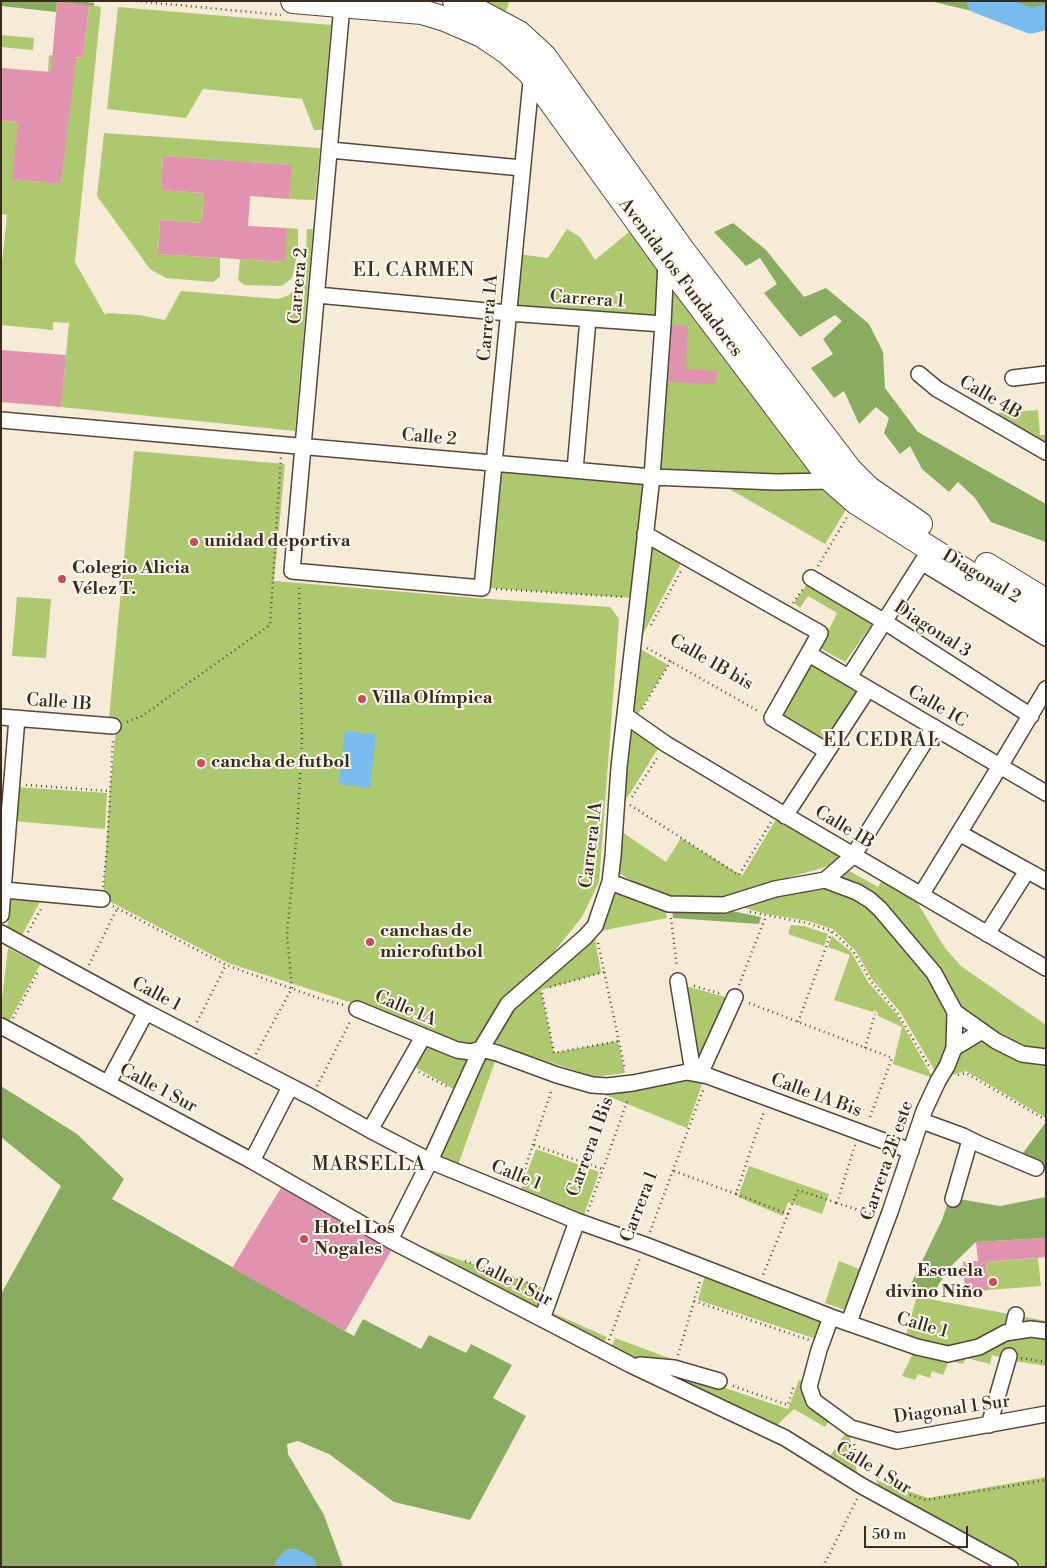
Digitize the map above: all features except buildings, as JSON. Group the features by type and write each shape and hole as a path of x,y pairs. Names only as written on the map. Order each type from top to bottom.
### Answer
{"main road":[{"name":"Avenida los Fundadores","path":"455,1 520,33 537,64 666,261 841,476 868,488 933,533 1046,600"},
{"name":"Avenida los Fundadores","path":"288,8 342,5 423,7 482,35 506,52 537,64 681,248 841,476 856,502 927,556 1046,622"}],"street":[{"name":"Carrera 2","path":"295,571 302,446 318,295 342,5"},
{"name":"Carrera 1A","path":"482,588 522,168 537,64"},
{"path":"330,150 522,168"},
{"path":"652,477 666,261"},
{"name":"Carrera 1","path":"318,295 508,313 663,324"},
{"path":"576,470 588,319"},
{"name":"Calle 4B","path":"919,374 937,389 1046,452"},
{"path":"1013,378 1046,374"},
{"name":"Calle 2","path":"1,420 652,477 776,482 841,476"},
{"name":"Carrera 1A","path":"390,1240 430,1161 481,1049 508,1004 585,937 595,926 610,882 619,767 630,719 633,640 652,477"},
{"path":"645,534 820,633 772,718 827,752"},
{"path":"849,677 927,556"},
{"name":"Diagonal 2","path":"927,556 1046,638"},
{"path":"295,571 482,588"},
{"name":"Diagonal 3","path":"811,578 885,622 1030,716"},
{"name":"Calle 1C","path":"808,654 1046,793"},
{"path":"781,814 827,752 868,689"},
{"path":"921,895 1046,689"},
{"name":"Calle 1B","path":"1,717 113,726"},
{"path":"1,915 18,718"},
{"name":"Calle 1B","path":"630,719 666,744 781,814 1046,968"},
{"path":"825,880 853,856 934,726"},
{"path":"960,833 1046,881"},
{"path":"987,934 1027,870"},
{"path":"610,882 669,904 724,905 774,889 825,880 857,892 880,909 934,972 955,1012 996,1041 1022,1054 1046,1057"},
{"path":"4,890 102,899"},
{"name":"Calle 1","path":"1,933 146,1012 430,1161 580,1222 831,1317 917,1347 948,1354 979,1347 1005,1333 1032,1329 1046,1331"},
{"path":"678,981 700,1074"},
{"path":"700,1074 734,997"},
{"name":"Calle 1A","path":"357,1009 457,1050 471,1052 481,1049 497,1053 556,1075 592,1085 607,1086 700,1074"},
{"path":"108,1083 146,1012"},
{"name":"Carrera 2E este","path":"849,1322 887,1220 924,1111 954,1048 955,1012"},
{"name":"Calle 1 Sur","path":"4,1028 252,1161 390,1240 631,1365 785,1438 862,1486 1010,1567"},
{"path":"954,1048 982,1031"},
{"path":"370,1130 423,1037"},
{"name":"Calle 1A Bis","path":"700,1074 911,1151"},
{"path":"252,1161 290,1087"},
{"path":"922,1121 1036,1168"},
{"path":"954,1199 970,1140"},
{"name":"Carrera 1 Bis","path":"542,1319 580,1222"},
{"path":"1012,1332 1016,1315"},
{"path":"811,1381 831,1317"},
{"path":"989,1425 1010,1356"},
{"path":"631,1365 674,1368 720,1381"},
{"name":"Diagonal 1 Sur","path":"811,1381 809,1387 814,1401 851,1428 896,1441 1046,1414"}],"path":[{"path":"136,1 288,8"},
{"path":"102,899 107,850 113,726 142,716 270,626 282,446"},
{"path":"786,615 811,578 856,502"},
{"path":"650,627 687,559"},
{"path":"250,1066 292,988 287,934 297,831 302,740 295,571"},
{"path":"482,588 637,598"},
{"name":"Calle 1B bis","path":"633,640 772,718"},
{"path":"630,719 671,661"},
{"path":"666,744 628,804 739,875 781,814"},
{"path":"12,784 110,791"},
{"path":"21,945 49,894"},
{"name":"Calle 1A","path":"102,899 226,965 321,999 357,1009"},
{"path":"669,904 678,981 734,997 892,1058 837,1203"},
{"path":"724,905 766,916 807,923 832,932 852,951 871,981 898,1014 938,1081 966,1073 1046,1120"},
{"path":"82,977 118,909"},
{"path":"734,997 766,916"},
{"path":"595,926 618,1041 630,1083"},
{"path":"798,1022 832,932"},
{"path":"4,1028 46,958"},
{"path":"190,1034 226,965"},
{"path":"550,988 604,972"},
{"path":"541,990 554,1053 618,1041"},
{"path":"311,1097 357,1009"},
{"path":"865,1048 875,1014"},
{"path":"407,1065 461,1094"},
{"name":"Carrera 1","path":"605,1350 674,1171 700,1074"},
{"path":"516,1195 556,1075"},
{"name":"Carrera 1 Bis","path":"580,1222 602,1169 630,1083"},
{"path":"736,1194 769,1098"},
{"path":"534,1145 602,1169"},
{"path":"674,1171 788,1214"},
{"path":"758,1288 798,1190 887,1220"},
{"path":"457,1259 541,1287 553,1289"},
{"path":"674,1368 705,1268"},
{"path":"694,1301 821,1344"},
{"path":"720,1381 788,1405 797,1376 811,1381"},
{"path":"823,1567 862,1486 851,1428"},
{"path":"926,1500 1046,1480"}],"green space":[{"path":"1,1 80,1 94,3 94,6 57,2 56,12 1,6"},
{"path":"458,1 507,1 509,3 503,19"},
{"path":"930,1 1046,1 1046,25 1039,27"},
{"path":"89,5 101,7 75,262 105,315 107,313 139,315 165,320 181,291 278,299 289,295 300,286 305,268 307,229 313,229 295,431 61,407 69,323 53,322 53,330 1,325 1,272 7,215 1,214 1,120 18,122 13,179 61,184 73,75 48,72 49,55 83,58"},
{"path":"118,7 331,25 322,130 314,130 302,99 203,89 186,118 107,109"},
{"path":"1,35 34,38 33,50 1,47"},
{"path":"104,133 320,148 315,200 289,199 291,165 163,156 161,190 204,193 202,223 160,220 158,254 225,258 220,258 220,277 213,282 166,278 150,269 97,196"},
{"path":"733,223 766,250 804,297 826,288 869,324 883,352 885,388 918,432 1046,504 1046,542 991,522 975,498 958,482 949,492 922,469 910,446 900,454 884,433 889,418 876,407 859,424 844,391 834,398 811,368 833,354 823,339 842,321 835,315 800,337 764,293 777,284 760,258 746,266 714,232"},
{"path":"635,227 663,262 659,319 513,309 518,254 548,258 567,229 580,237 595,260"},
{"path":"287,228 298,229 298,250 292,278 282,286 244,285 238,280 240,259 284,262"},
{"path":"669,276 816,469 811,479 655,472"},
{"path":"1038,410 1040,435 1046,435 1046,449 985,414"},
{"path":"134,451 285,464 274,581 610,607 619,619 599,882 582,917 549,958 503,998 477,1044 464,1049 359,1005 228,963 103,898 116,728 109,718"},
{"path":"500,470 644,481 633,598 489,588"},
{"path":"721,484 830,486 850,503 825,544"},
{"path":"648,543 682,561 643,634"},
{"path":"811,578 876,619 845,662 820,648 837,613 808,596 800,608 794,603"},
{"path":"17,597 51,599 46,658 12,656"},
{"path":"637,647 668,665 637,716 630,713"},
{"path":"812,660 863,691 825,749 778,720"},
{"path":"630,724 661,744 625,801"},
{"path":"15,787 107,793 105,829 13,821"},
{"path":"778,816 847,856 839,862 768,883 724,900 676,897 640,886 619,873 622,832 666,862 681,838 742,876"},
{"path":"844,868 878,887 883,879 912,894 945,948 961,966 1046,1025 1046,1054 1024,1051 957,1011 871,897 831,880"},
{"path":"824,883 867,903 930,973 951,1012 951,1048 938,1076 901,1013 872,979 855,950 833,929 808,921 766,914 735,905"},
{"path":"612,887 664,905 667,918 600,931"},
{"path":"11,894 43,896 21,937 7,930"},
{"path":"672,908 727,910 761,917 759,924 673,918"},
{"path":"791,925 804,926 828,934 824,946 788,934"},
{"path":"594,932 601,973 541,990 554,1053 618,1041 625,1073 595,1077 492,1041 510,1009"},
{"path":"832,936 851,952 868,982 897,1015 933,1078 893,1064 902,1027 878,1016 878,1013 874,1010 873,1012 834,1000 850,955 828,947"},
{"path":"8,948 40,965 8,1023 1,1019 1,1008"},
{"path":"682,985 729,998 699,1072"},
{"path":"982,1033 1046,1059 1046,1118 966,1071 942,1078 955,1050"},
{"path":"423,1039 471,1054 459,1092 410,1064"},
{"path":"483,1054 497,1056 457,1168 435,1159"},
{"path":"682,1076 704,1078 687,1128 595,1091"},
{"path":"1,1086 77,1134 124,1179 112,1199 354,1336 363,1319 421,1349 429,1335 466,1353 471,1344 512,1365 493,1398 526,1416 470,1520 394,1502 329,1454 298,1441 287,1444 288,1454 324,1515 343,1567 1,1567 1,1294 61,1186 1,1137"},
{"path":"1046,1122 1046,1164 1044,1169 1020,1157"},
{"path":"536,1149 599,1172 582,1221 519,1194"},
{"path":"749,1166 829,1194 822,1214 788,1202 783,1216 738,1197"},
{"path":"1046,1197 1046,1238 976,1242 952,1265 929,1299 916,1299 906,1294 942,1220 949,1199 1000,1206"},
{"path":"401,1240 541,1287 540,1312"},
{"path":"1038,1258 1041,1286 988,1290 986,1262"},
{"path":"839,1261 862,1270 848,1311 825,1303"},
{"path":"706,1272 828,1318 819,1340 698,1300"},
{"path":"916,1299 929,1299 1046,1321 1046,1327 948,1352 905,1339"},
{"path":"551,1312 607,1337 603,1344 548,1318"},
{"path":"1046,1333 1046,1366 992,1355 990,1364 966,1358 963,1364 949,1361 943,1375 932,1371 930,1378 918,1374 915,1380 902,1376 915,1349 948,1357 1007,1336"},
{"path":"615,1338 672,1359 670,1365 636,1361 611,1348"},
{"path":"651,1370 674,1371 788,1409 799,1380 806,1382 831,1418 825,1427 794,1409 774,1428"},
{"path":"848,1430 859,1481 828,1459"},
{"path":"1046,1477 1046,1567 1023,1567 943,1526 881,1491 876,1480 928,1498"}],"water":[{"path":"345,731 376,734 370,788 339,784"}],"waterway":[{"path":"979,1 1031,21 1046,17"},
{"path":"287,1567 292,1561 304,1567"}],"place":[{"name":"unidad deportiva","path":"194,542"},
{"name":"Colegio Alicia Vélez T.","path":"62,579"},
{"name":"Villa Olímpica","path":"362,699"},
{"name":"cancha de futbol","path":"201,763"},
{"name":"canchas de microfutbol","path":"370,942"},
{"name":"Hotel Los Nogales","path":"304,1239"},
{"name":"Escuela divino Niño","path":"993,1282"}],"district":[{"name":"EL CARMEN","path":"414,271"},
{"name":"EL CEDRAL","path":"882,741"},
{"name":"MARSELLA","path":"369,1165"}]}
